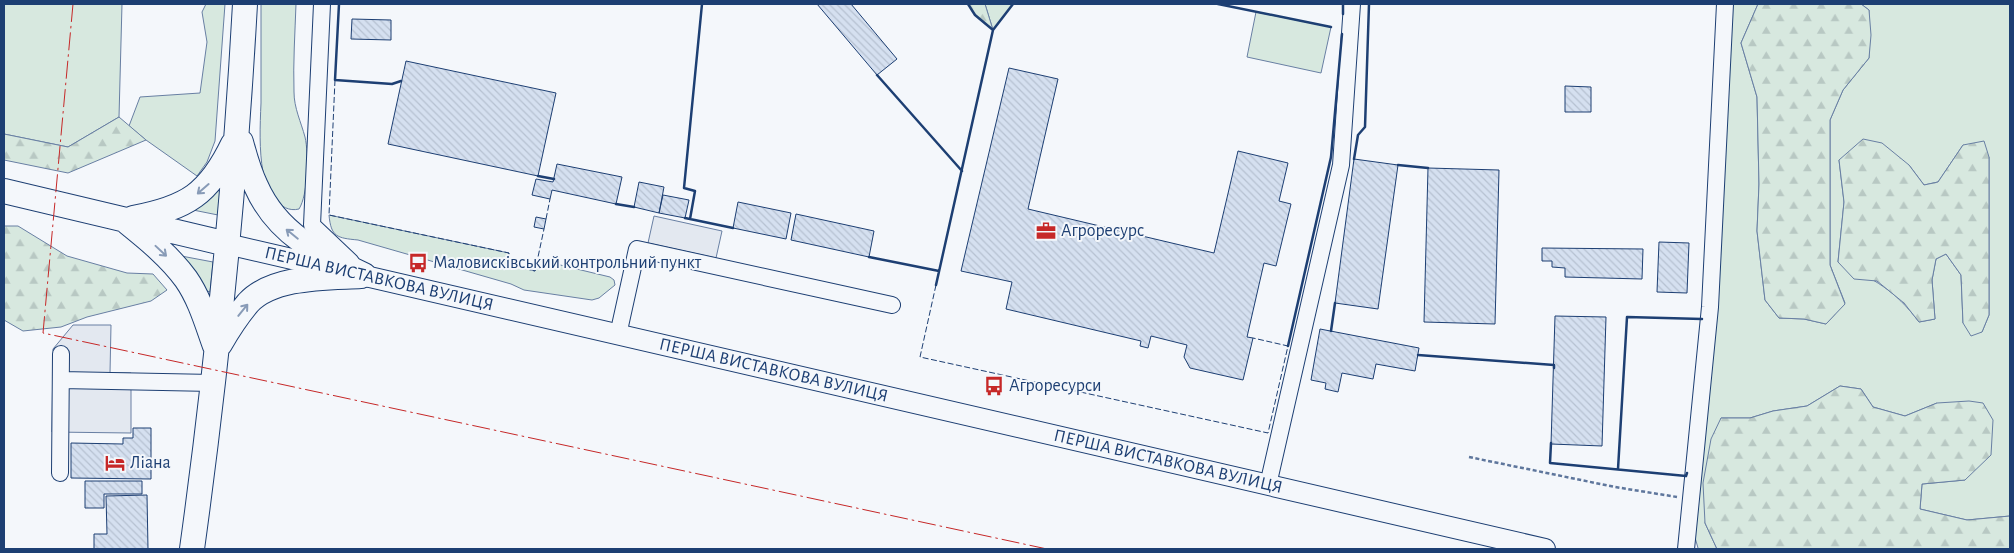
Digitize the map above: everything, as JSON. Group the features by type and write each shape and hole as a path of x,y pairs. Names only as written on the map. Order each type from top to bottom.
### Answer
{"highway":[{"path":"192,549 228,244 238,134 245,4"},
{"path":"124,220 163,213 183,204 204,190 222,168 238,134"},
{"path":"238,134 256,186 264,202 282,226 319,254 364,275"},
{"name":"ПЕРША ВИСТАВКОВА ВУЛИЦЯ","path":"4,191 228,244"},
{"path":"124,220 168,257 187,280 216,350"},
{"path":"216,350 249,302 274,286 304,279 364,275"}],"main road":[{"name":"ПЕРША ВИСТАВКОВА ВУЛИЦЯ","path":"228,244 1545,549"}],"street":[{"path":"322,4 312,225 364,275"},
{"path":"1268,485 1341,165 1352,4"},
{"path":"1686,549 1710,307 1725,4"},
{"path":"618,335 636,249 892,305"},
{"path":"60,473 61,354"},
{"path":"61,380 213,383"}],"path":[{"path":"1469,457 1615,487 1691,499"}],"green space":[{"path":"4,4 122,4 119,117 68,147 4,134"},
{"path":"206,4 225,4 215,141 207,162 197,176 129,126 140,97 200,93 207,42 202,12"},
{"path":"261,4 296,4 294,98 305,137 307,164 306,185 299,209 285,208 275,199 267,186 263,172 260,138"},
{"path":"968,4 985,4 993,30 975,15"},
{"path":"985,4 1013,4 993,30"},
{"path":"1730,4 1758,4 1741,43 1757,97 1759,184 1757,231 1765,300 1779,318 1804,319 1826,324 1845,303 1830,265 1830,120 1843,90 1869,58 1869,10 1861,4 2010,4 2010,516 1967,520 1920,509 1922,484 1965,480 1937,403 1905,416 1873,407 1861,389 1840,386 1807,406 1773,411 1750,418 1721,418 1705,523 1717,549 1699,549 1694,534","holes":["1963,145 1989,157 1989,315 1982,332 1963,323 1961,275 1946,254 1936,259 1932,280 1935,319 1919,322 1901,301 1883,286 1838,262 1844,202 1839,160 1909,165 1924,185 1938,182"]},
{"path":"1758,4 1861,4 1869,10 1871,35 1869,58 1843,90 1830,120 1830,265 1845,304 1826,324 1804,319 1779,318 1765,300 1757,231 1759,184 1757,97 1741,43"},
{"path":"1256,12 1331,27 1321,73 1247,57"},
{"path":"119,117 146,140 68,173 4,160 4,134 68,147"},
{"path":"1863,139 1882,143 1909,165 1924,185 1938,182 1963,145 1984,141 1989,157 1989,315 1982,332 1971,336 1963,323 1961,275 1946,254 1936,259 1932,280 1935,319 1919,322 1904,303 1877,281 1854,279 1838,262 1844,202 1839,160"},
{"path":"222,180 218,215 193,210"},
{"path":"329,215 509,253 507,264 535,271 536,266 552,263 610,277 614,280 615,285 599,298 592,300 524,290 511,284 358,240 340,237 331,228"},
{"path":"4,226 18,226 67,256 127,273 153,274 167,290 151,301 87,317 61,327 23,331 4,320"},
{"path":"176,255 213,262 210,292 207,291"},
{"path":"1840,386 1861,389 1873,407 1905,416 1937,403 1969,401 1983,403 1993,420 1991,455 1965,480 1922,484 1920,509 1967,520 2010,516 2010,549 1717,549 1705,523 1703,483 1711,439 1721,418 1750,418 1773,411 1807,406"}],"shaded area":[{"path":"654,216 722,231 716,258 648,243"},
{"path":"73,325 111,325 110,373 131,373 131,433 52,432 53,349"}],"building":[{"path":"817,4 851,4 897,59 877,75"},
{"path":"352,19 391,20 391,40 351,39"},
{"path":"406,61 556,93 538,176 388,144"},
{"name":"Агроресурс","path":"1009,68 1058,79 1028,209 1214,253 1238,151 1288,163 1279,201 1291,204 1276,266 1264,263 1247,337 1253,338 1243,380 1190,368 1184,357 1187,345 1151,336 1148,348 1140,346 1141,341 1006,309 1012,282 961,271"},
{"path":"1565,86 1591,87 1591,112 1565,112"},
{"path":"1354,159 1398,165 1378,309 1335,303"},
{"path":"557,164 622,177 616,204 552,190 550,199 532,195 536,179 553,182"},
{"path":"1428,168 1499,170 1495,324 1424,322"},
{"path":"639,182 664,187 659,213 634,207"},
{"path":"663,195 689,200 685,218 659,213"},
{"path":"738,202 791,213 786,239 733,228"},
{"path":"796,214 874,231 869,257 791,240"},
{"path":"536,217 546,219 544,229 534,227"},
{"path":"1659,242 1689,243 1687,293 1657,292"},
{"path":"1542,248 1643,249 1642,279 1565,277 1565,268 1552,267 1552,261 1542,261"},
{"path":"1555,316 1606,317 1602,446 1551,444"},
{"path":"1320,329 1419,348 1415,371 1376,364 1373,379 1342,373 1338,392 1325,389 1326,383 1311,380"},
{"path":"133,428 151,428 151,479 71,478 71,443 123,444 123,438 133,438"},
{"path":"85,481 142,481 142,494 104,494 104,508 85,508"},
{"path":"147,495 148,549 94,549 94,534 107,534 106,496"}],"fence":[{"path":"335,80 329,215 509,253 507,264 535,271 544,229"},
{"path":"546,219 550,199"},
{"path":"936,285 920,357 1268,433 1288,346 1253,338"}],"wall":[{"path":"339,4 335,80 392,84 401,81"},
{"path":"685,218 690,219 695,191 684,188 702,4"},
{"path":"968,4 975,15 993,30"},
{"path":"936,285 993,30 1013,4"},
{"path":"1218,4 1331,27"},
{"path":"1343,4 1343,14"},
{"path":"1354,159 1358,135 1365,127 1369,4"},
{"path":"1288,346 1331,157 1342,34"},
{"path":"877,75 962,171"},
{"path":"1398,165 1428,168"},
{"path":"538,176 554,179"},
{"path":"616,204 634,207"},
{"path":"690,219 733,228"},
{"path":"869,257 939,271"},
{"path":"1331,331 1335,303"},
{"path":"1618,469 1627,317 1702,319"},
{"path":"1418,355 1554,365 1554,368"},
{"path":"1551,443 1550,463 1686,476 1687,473"}],"power":[{"path":"73,4 43,333 1047,549"}],"place":[{"name":"Агроресурс","path":"1046,231"},
{"name":"Маловисківський контрольний пункт","path":"418,263"},
{"name":"Агроресурси","path":"994,386"},
{"name":"Ліана","path":"115,463"}]}
